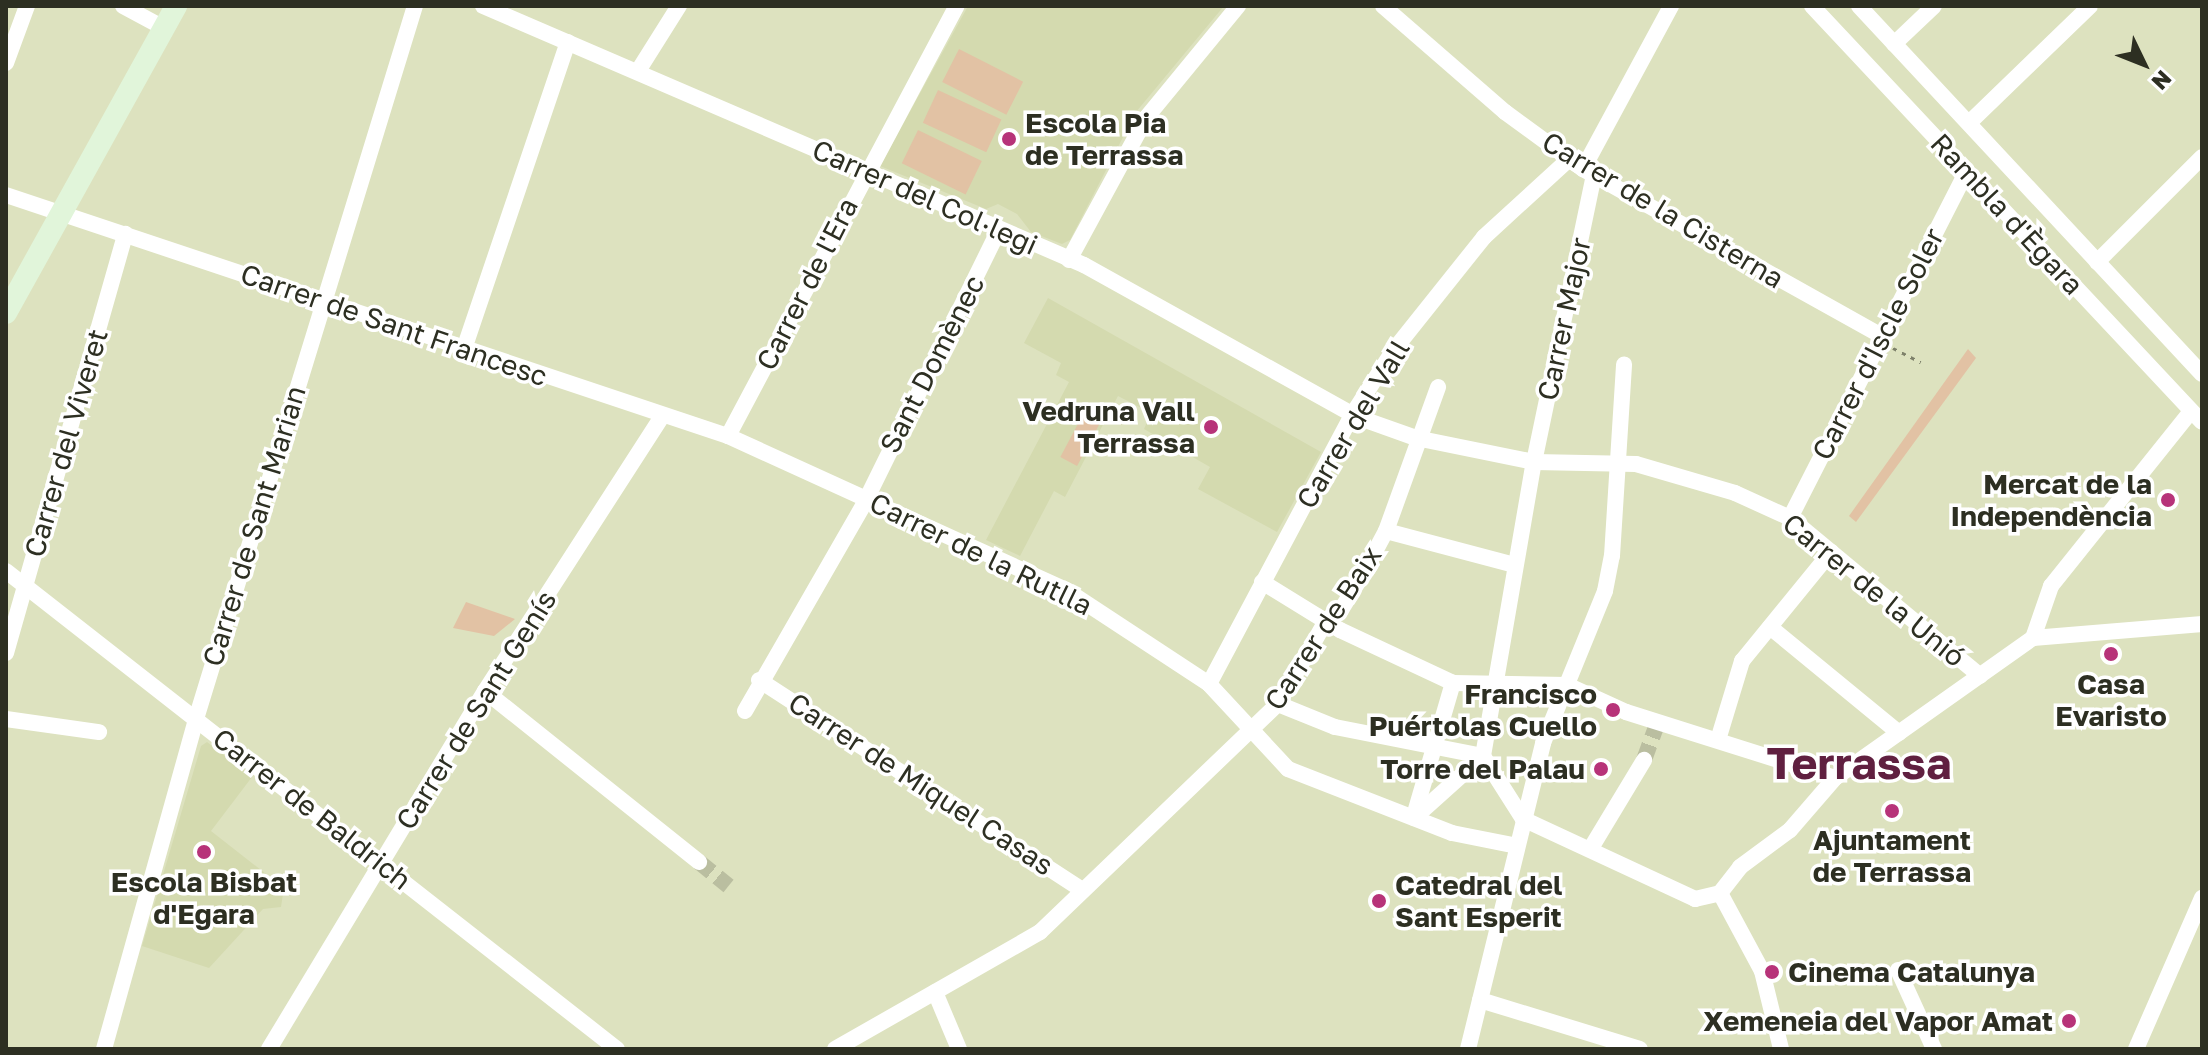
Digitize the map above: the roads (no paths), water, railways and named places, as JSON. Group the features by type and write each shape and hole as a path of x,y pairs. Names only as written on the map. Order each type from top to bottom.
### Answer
{"street":[{"path":"6,63 27,6"},
{"path":"123,6 164,28"},
{"path":"6,313 176,6"},
{"name":"Carrer de Sant Marian","path":"104,1049 196,719 321,302 415,6"},
{"name":"Carrer del Col·legi","path":"483,6 1069,260 1352,415 1416,438"},
{"path":"638,71 679,6"},
{"name":"Carrer de l'Era","path":"728,436 957,6"},
{"path":"1069,260 1146,118 1238,6"},
{"name":"Carrer de la Cisterna","path":"1383,6 1505,112 1588,172 1882,339"},
{"name":"Rambla d'Ègara","path":"1812,6 2199,418"},
{"name":"Rambla d'Ègara","path":"1859,6 2202,374"},
{"path":"1894,44 1934,6"},
{"path":"1969,123 2090,6"},
{"name":"Carrer Major","path":"1483,756 1499,682 1528,458 1588,172 1669,13"},
{"path":"464,349 568,42"},
{"path":"2097,262 2202,157"},
{"name":"Carrer del Vall","path":"1209,684 1352,415 1393,351 1484,237 1569,159"},
{"name":"Carrer d'Iscle Soler","path":"1790,518 1967,171"},
{"name":"Carrer de Sant Francesc","path":"6,195 728,436"},
{"name":"Sant Domènec","path":"745,711 759,680 865,498 996,229"},
{"name":"Carrer del Viveret","path":"6,653 125,234"},
{"path":"1468,1049 1517,846 1530,821 1543,743 1605,591 1612,556 1624,364"},
{"name":"Carrer de Baix","path":"835,1049 1040,932 1278,704 1327,619 1341,610 1386,531 1416,438 1438,387"},
{"name":"Carrer de Sant Genís","path":"269,1049 485,691 663,415"},
{"path":"2033,638 2051,586 2199,418"},
{"name":"Carrer de la Rutlla","path":"728,436 1066,590 1209,684 1288,769 1452,833 1517,846"},
{"name":"Carrer de la Unió","path":"1416,438 1528,458 1616,463 1680,473 1790,518 1980,676"},
{"path":"1386,531 1515,565"},
{"path":"1718,740 1742,661 1831,552"},
{"name":"Carrer de Baldrich","path":"6,571 617,1049"},
{"path":"1262,582 1409,665 1453,683 1570,683 1657,724 1835,778"},
{"path":"1278,704 1335,727 1429,749 1483,756 1530,821 1695,899 1720,893 1740,867 1790,830 1835,778 2033,638 2202,624"},
{"path":"1770,627 1899,733"},
{"name":"Carrer de Miquel Casas","path":"759,680 1082,890"},
{"path":"1410,816 1429,749 1453,683"},
{"path":"485,691 699,862"},
{"path":"6,719 99,732"},
{"path":"1410,816 1483,756"},
{"path":"1591,848 1644,760"},
{"path":"1720,893 1762,971 1781,1049"},
{"path":"2136,1049 2202,898"},
{"path":"1898,970 1934,1049"},
{"path":"935,992 959,1049"},
{"path":"1480,1000 1640,1049"}],"tunnel":[{"path":"1644,760 1656,727"},
{"path":"699,862 729,886"}],"place":[{"name":"Escola Pia de Terrassa","path":"1009,139"},
{"name":"Vedruna Vall Terrassa","path":"1211,427"},
{"name":"Mercat de la Independència","path":"2168,500"},
{"name":"Casa Evaristo","path":"2111,654"},
{"name":"Francisco Puértolas Cuello","path":"1613,710"},
{"name":"Torre del Palau","path":"1601,769"},
{"name":"Ajuntament de Terrassa","path":"1892,811"},
{"name":"Escola Bisbat d'Egara","path":"204,852"},
{"name":"Catedral del Sant Esperit","path":"1379,901"},
{"name":"Cinema Catalunya","path":"1772,972"},
{"name":"Xemeneia del Vapor Amat","path":"2069,1021"}],"district":[{"name":"Terrassa","path":"1859,763"}]}
